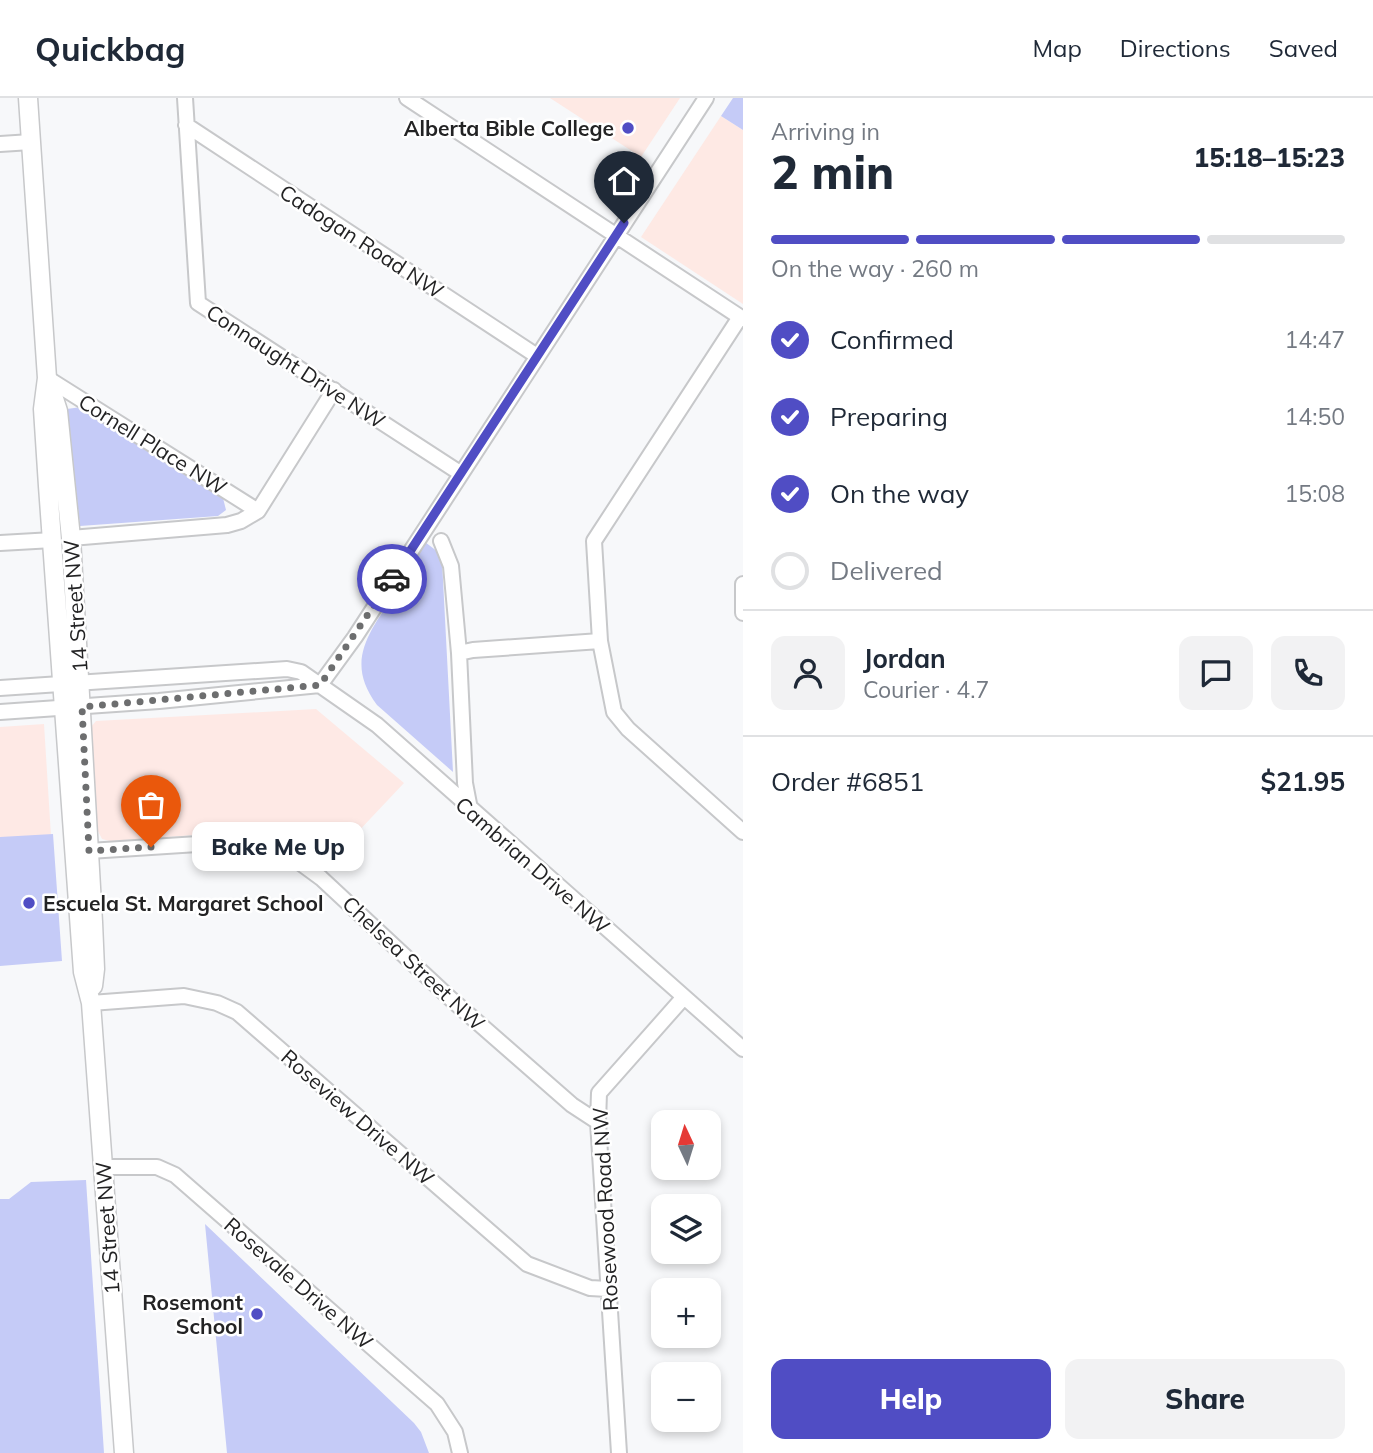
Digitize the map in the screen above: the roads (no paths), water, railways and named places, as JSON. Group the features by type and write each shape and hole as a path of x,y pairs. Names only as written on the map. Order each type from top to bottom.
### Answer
{"main road":[{"name":"14 Street NW","path":"28,98 47,378 43,409 52,540 72,684 89,851 95,969 91,1003"},
{"name":"14 Street NW","path":"47,378 58,411 71,538 72,684"},
{"name":"14 Street NW","path":"74,707 83,972 91,1003 124,1453"}],"street":[{"name":"Connaught Drive NW","path":"185,98 198,303 460,473"},
{"path":"407,98 742,318 594,541 600,641 614,712 628,729 743,832"},
{"path":"0,712 320,685 355,638 706,98"},
{"name":"Cadogan Road NW","path":"186,125 537,356"},
{"path":"0,144 32,142"},
{"name":"Cornell Place NW","path":"47,378 258,511"},
{"path":"71,538 228,525 242,521 258,511 334,390"},
{"path":"0,543 52,540"},
{"path":"441,541 451,566 459,653 465,783 470,809"},
{"path":"743,584 743,613"},
{"path":"459,653 600,641"},
{"name":"Cambrian Drive NW","path":"0,688 287,669 301,671 377,725 743,1049"},
{"name":"Chelsea Street NW","path":"89,851 259,840 276,845 321,878 452,1000 572,1105 598,1122"},
{"name":"Roseview Drive NW","path":"91,1003 184,996 217,1003 237,1012 527,1264 590,1288 608,1289"},
{"name":"Rosewood Road NW","path":"619,1453 598,1122 599,1093 684,997"},
{"name":"Rosevale Drive NW","path":"103,1167 157,1167 175,1175 437,1405 455,1432 460,1453"}],"place":[{"name":"Alberta Bible College","path":"628,128"},
{"name":"Bake Me Up","path":"151,847"},
{"name":"Escuela St. Margaret School","path":"29,903"},
{"name":"Rosemont School","path":"257,1314"}]}
